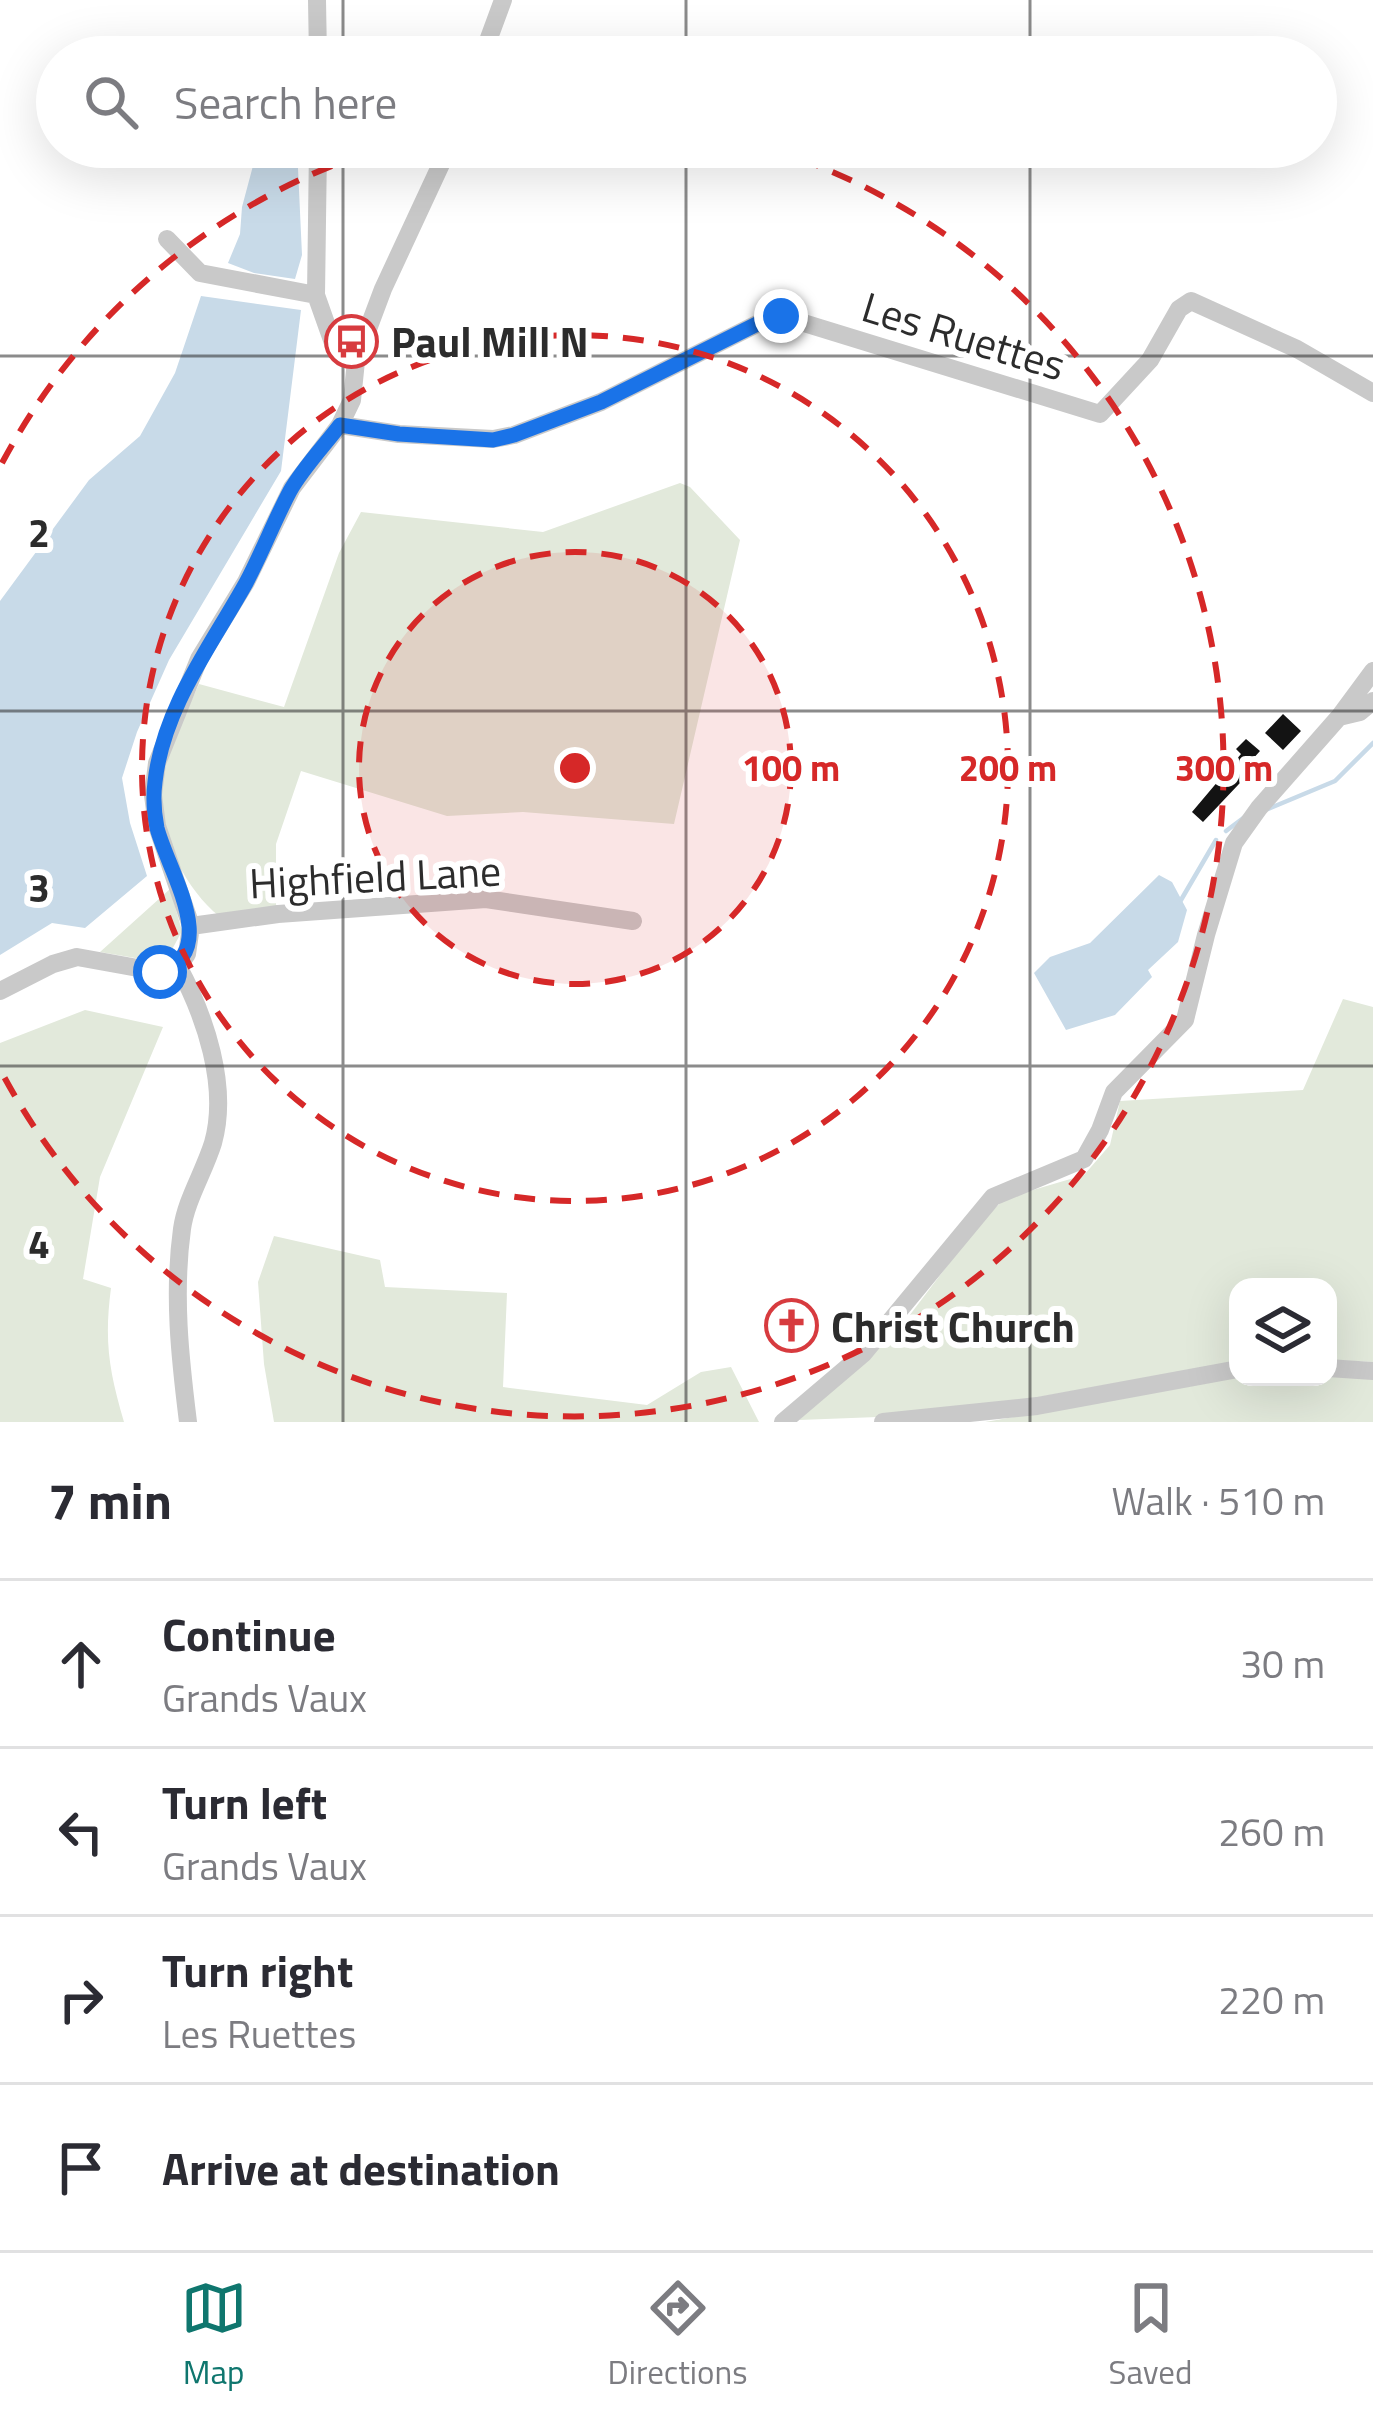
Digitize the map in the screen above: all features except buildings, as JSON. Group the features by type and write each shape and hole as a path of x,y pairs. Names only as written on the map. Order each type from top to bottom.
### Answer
{"street":[{"path":"317,0 317,36"},
{"path":"490,36 503,0"},
{"path":"318,168 316,296 333,343 356,361"},
{"path":"0,991 77,957 160,972 178,966 187,955 191,926 157,826 153,795 157,763 199,659 246,582 292,488 340,425 352,400 356,361 383,289 439,168"},
{"path":"167,239 200,273 316,296"},
{"name":"Les Ruettes","path":"340,425 493,440 514,435 601,402 781,316 1100,414 1150,361 1179,310 1191,301 1298,349 1373,393"},
{"path":"783,1422 863,1354 993,1196 1084,1159 1114,1092 1185,1020 1234,843 1373,671"},
{"path":"1339,717 1360,712 1373,700"},
{"name":"Highfield Lane","path":"191,926 278,914 486,899 633,921"},
{"path":"178,966 193,993 217,1082 219,1116 183,1223 177,1283 188,1422"},
{"path":"1337,1369 1373,1371"},
{"path":"883,1422 1037,1406 1229,1371"}],"shaded area":[{"path":"680,483 690,487 740,540 674,824 523,812 447,816 301,771 276,844 276,908 219,916 205,903 173,851 162,811 164,772 175,739 199,684 284,707 339,553 361,512 543,532"},
{"path":"170,889 182,931 168,957 153,961 100,952"},
{"path":"1343,999 1373,1007 1373,1362 1337,1360 1337,1278 1229,1278 1229,1363 1001,1404 904,1416 799,1420 903,1324 982,1220 1006,1198 1084,1175 1110,1145 1120,1101 1303,1090"},
{"path":"85,1010 163,1027 100,1177 83,1279 111,1288 109,1356 124,1422 0,1422 0,1043"},
{"path":"274,1236 380,1260 385,1287 507,1293 503,1387 647,1405 701,1372 731,1367 759,1422 274,1422 258,1282"},
{"path":"1337,1377 1373,1377 1373,1422 985,1422 1229,1379 1229,1386 1337,1386"}],"water":[{"path":"252,168 298,168 302,255 295,279 254,273 228,263 240,234"},
{"path":"201,296 301,310 281,471 169,660 137,732 122,778 147,876 85,928 52,923 0,955 0,601 89,480 140,436 175,373"},
{"path":"1159,875 1172,882 1187,910 1178,942 1148,970 1152,977 1115,1015 1066,1030 1034,973 1050,957 1090,943"}],"waterway":[{"path":"1268,809 1335,781 1373,743"},
{"path":"1226,831 1246,816"},
{"path":"1181,900 1216,840"}],"place":[{"name":"Paul Mill N","path":"352,341"},
{"name":"Christ Church","path":"792,1326"}],"route":[{"path":"160,972 178,966 187,955 191,926 157,826 153,795 157,763 199,659 246,582 292,488 340,425 493,440 514,435 601,402 781,316"}]}
